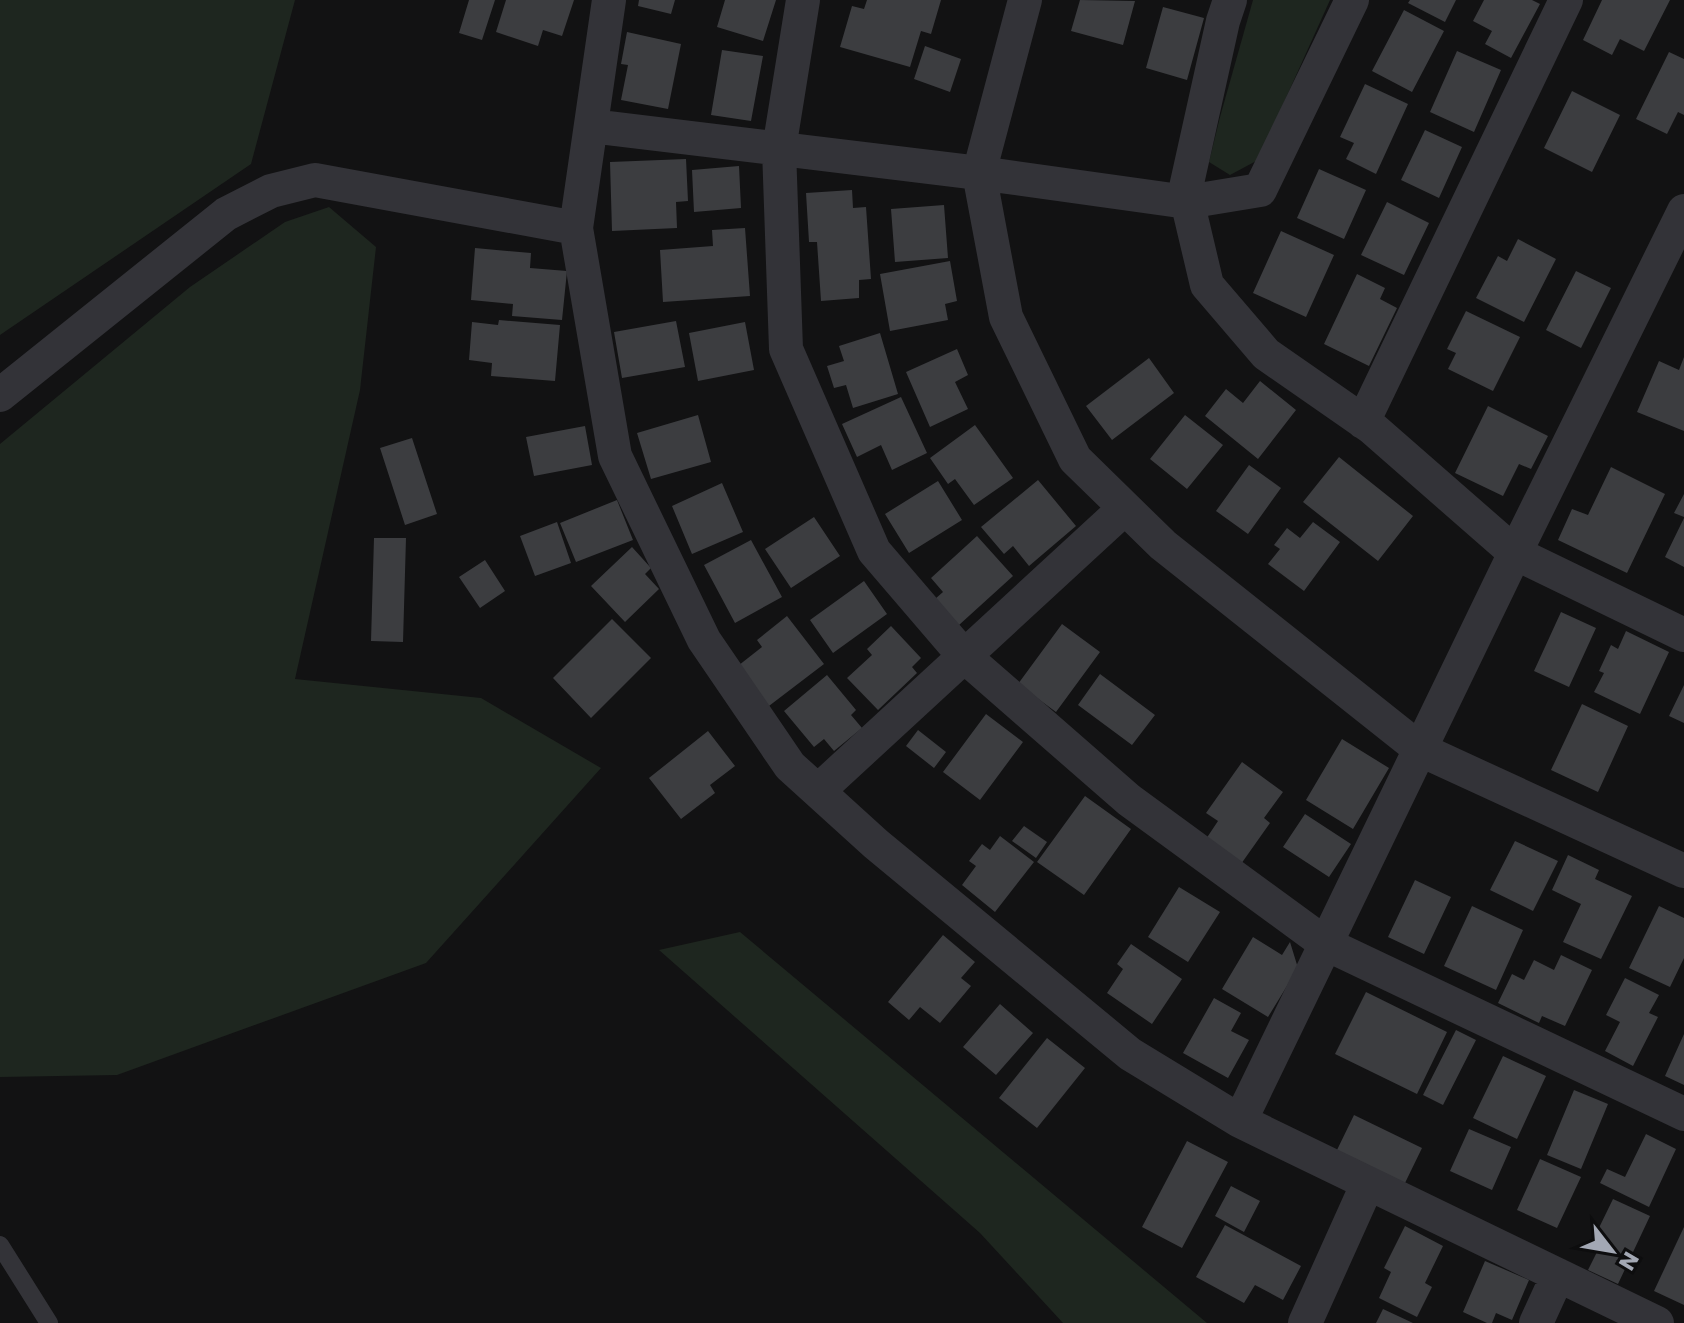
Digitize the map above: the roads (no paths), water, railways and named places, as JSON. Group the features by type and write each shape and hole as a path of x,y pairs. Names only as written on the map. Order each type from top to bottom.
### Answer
{"street":[{"path":"609,0 576,228 615,456 704,640 790,766 876,844 1130,1054 1240,1121 1657,1323"},
{"path":"803,0 779,149 786,349 874,551 964,656 1129,800 1326,944 1684,1114"},
{"path":"1025,0 979,173 1006,317 1075,459 1163,545 1421,750 1684,871"},
{"path":"1230,0 1185,192 1207,285 1266,354 1363,422 1515,553 1684,635"},
{"path":"591,126 979,173 1187,202 1260,190 1352,0"},
{"path":"1363,422 1566,0"},
{"path":"0,395 226,214 271,191 315,180 576,228"},
{"path":"1240,1121 1684,211"},
{"path":"818,791 1125,508"},
{"path":"1305,1323 1368,1183"},
{"path":"1536,1323 1558,1275"}],"lane":[{"path":"0,1245 49,1323"}]}
